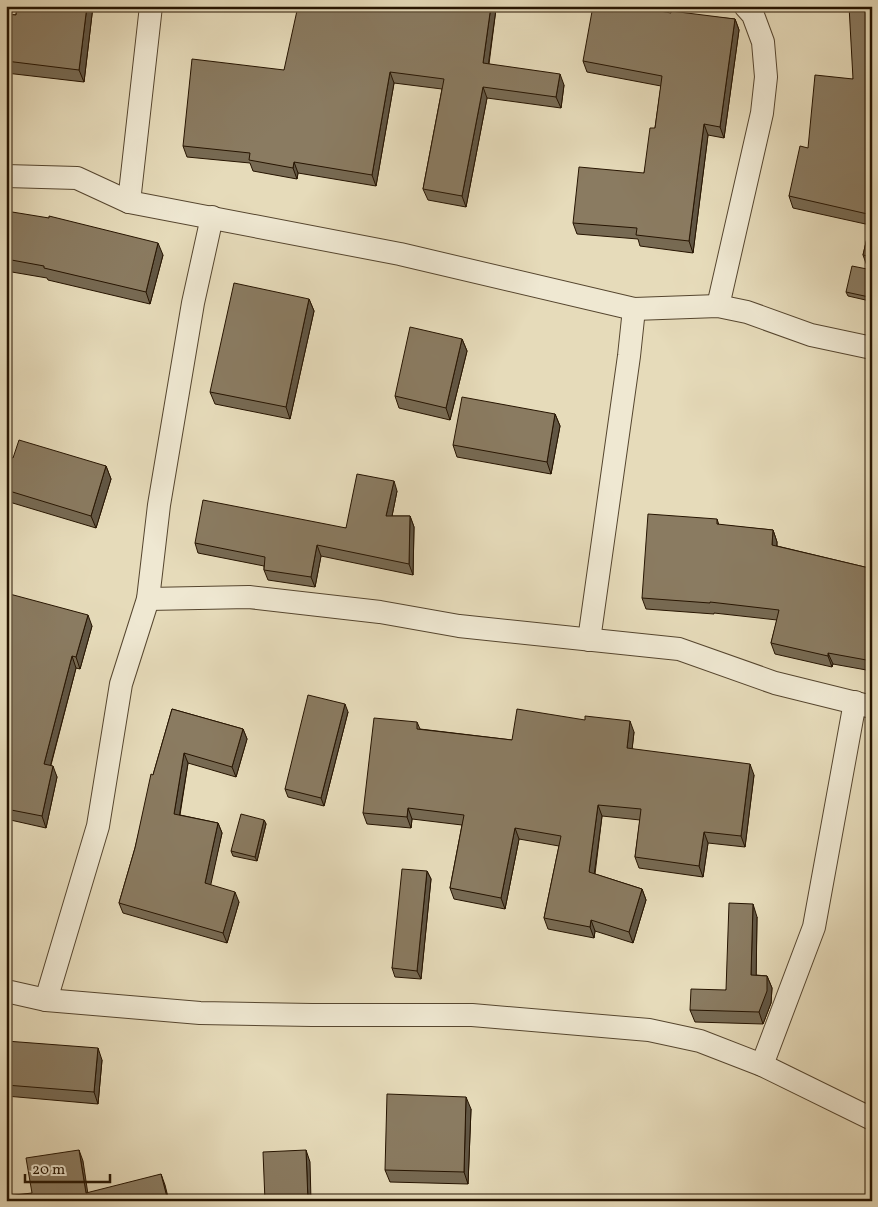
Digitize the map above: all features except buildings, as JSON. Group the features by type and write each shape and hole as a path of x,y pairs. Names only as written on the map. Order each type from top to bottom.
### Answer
{"street":[{"path":"129,202 151,6"},
{"path":"718,306 762,112 766,76 763,42 753,16 745,6"},
{"path":"6,176 77,178 129,202 400,254 634,309 718,306 747,312 811,335 872,348"},
{"path":"46,1000 98,826 121,684 148,599 159,505 193,303 212,217"},
{"path":"589,640 630,356 634,309"},
{"path":"148,599 249,597 380,612 459,626 679,648 775,684 863,704 814,927 762,1065"},
{"path":"6,991 46,1000 200,1013 472,1015 649,1030 700,1041 762,1065 872,1119"}]}
